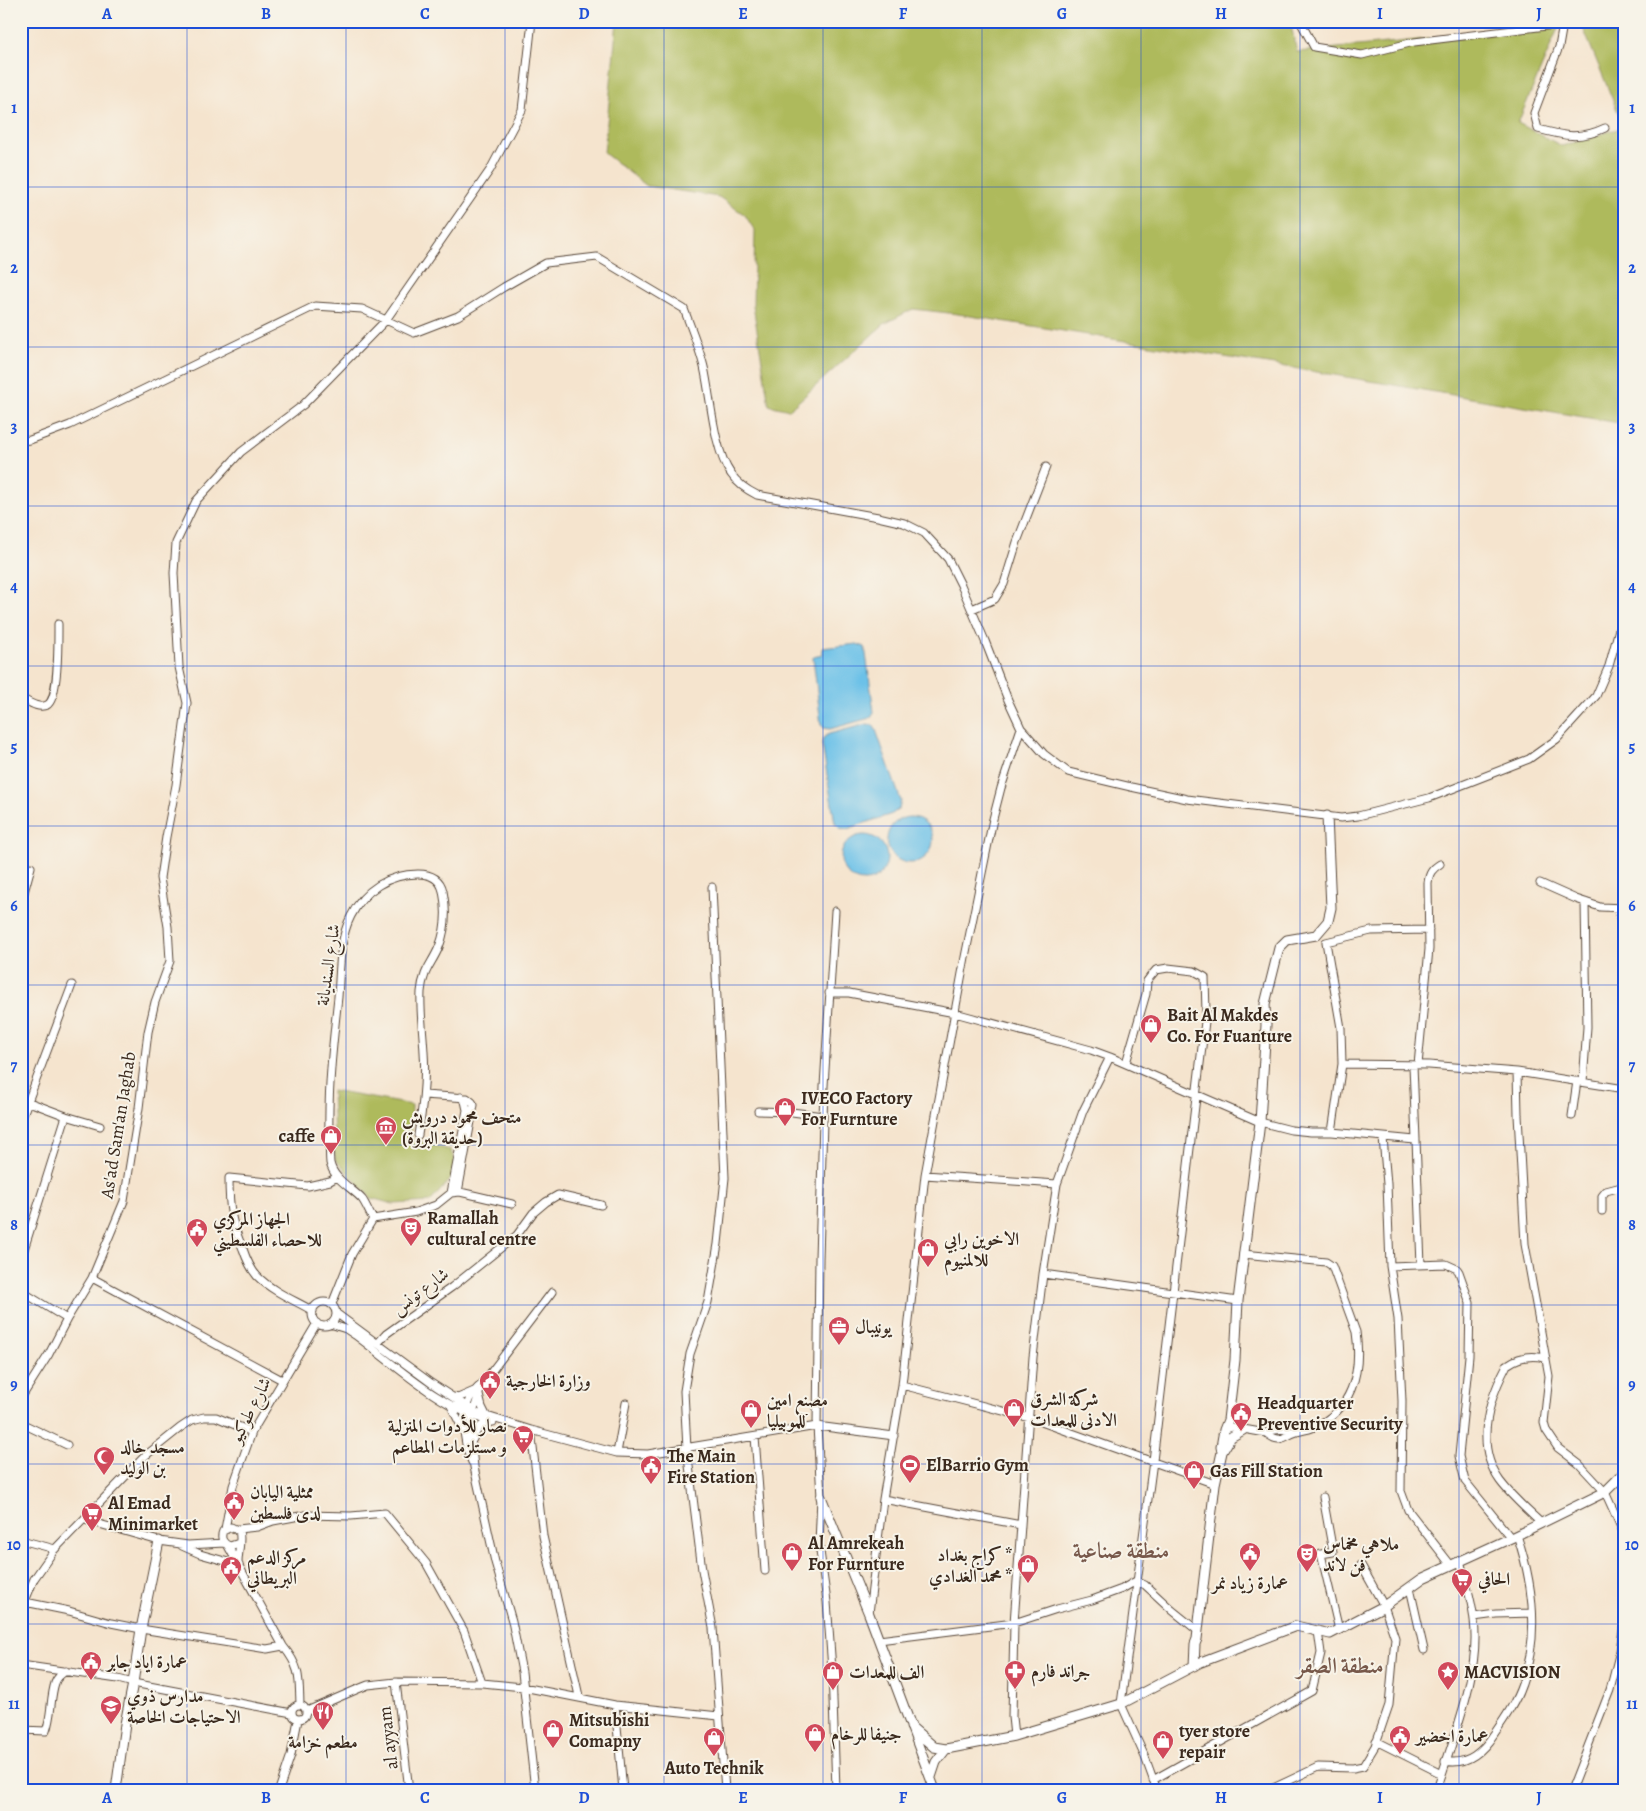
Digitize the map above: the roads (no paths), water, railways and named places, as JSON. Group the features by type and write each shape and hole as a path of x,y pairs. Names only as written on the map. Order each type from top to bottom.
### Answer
{"street":[{"name":"As'ad Sam'an Jaghab","path":"21,1398 49,1354 67,1319 92,1278 124,1201 142,1087 148,1032 155,1002 170,961 168,927 160,878 176,785 186,703 179,667 174,573 176,543 196,501 241,452 303,405 386,320 490,170 522,110 532,21"},
{"path":"1300,21 1314,47 1362,55 1414,42 1586,21"},
{"path":"1563,24 1559,47 1534,113 1538,129 1563,135 1591,135 1605,128"},
{"path":"21,441 30,440 70,425 315,306 362,309 414,333 458,316 546,263 597,257 684,309 704,367 713,420 724,463 731,475 745,488 757,496 878,516 904,523 924,532 948,559 972,609 1021,728 1033,743 1058,766 1078,775 1187,799 1341,818 1358,816 1429,798 1529,759 1558,739 1596,696 1609,666 1625,607"},
{"path":"972,609 995,599 1004,584 1017,542 1046,468"},
{"path":"21,698 38,706 51,703 54,696 58,624"},
{"path":"869,1614 883,1499 902,1385 925,1175 993,820 1001,788 1021,728"},
{"path":"1194,1666 1195,1644 1198,1635 1216,1484 1222,1452 1221,1447 1230,1428 1238,1301 1260,1122 1266,1024 1265,1004 1279,948 1287,940 1316,935 1328,921 1331,908 1327,816"},
{"path":"1420,1266 1415,1065 1426,994 1429,949 1429,875 1440,864"},
{"path":"21,903 31,867"},
{"name":"شارع السنديانة","path":"337,1177 330,1164 328,1096 346,926 358,904 374,888 397,876 410,874 434,877 439,882 442,890 446,920 438,948 425,973 421,990 424,1096 418,1135"},
{"path":"1540,883 1600,907 1621,908 1625,934"},
{"path":"712,887 725,1178 718,1244 708,1302 690,1354 684,1391 687,1449 702,1570 713,1628 725,1790"},
{"path":"1572,1116 1586,1060 1585,902"},
{"path":"835,911 823,1116 817,1426 821,1497 819,1544 827,1602 832,1669 836,1790"},
{"path":"1332,1132 1342,1064 1341,1028 1326,942 1371,931 1428,930"},
{"path":"1126,1063 1146,994 1147,981 1156,970 1168,968 1194,971 1204,977 1206,1013 1195,1093 1153,1461 1121,1704 1157,1790"},
{"path":"21,1120 24,1100 40,1074 72,985"},
{"path":"829,993 849,993 955,1013 1091,1050 1126,1063 1260,1122 1291,1130 1416,1140"},
{"path":"1014,1736 1012,1716 1014,1623 1033,1357 1043,1274 1057,1184 1083,1111 1110,1057"},
{"path":"1342,1064 1415,1065 1517,1072 1625,1089"},
{"path":"1517,1072 1525,1244 1549,1376 1544,1417 1546,1430 1558,1448 1579,1464 1605,1492 1625,1536"},
{"path":"424,1096 461,1097 465,1101 467,1110 454,1192"},
{"path":"24,1100 66,1116 100,1126"},
{"path":"758,1111 792,1112 823,1116"},
{"path":"21,1259 66,1116"},
{"path":"1383,1138 1390,1266 1398,1319 1402,1400 1401,1491 1408,1510 1455,1563 1474,1617 1475,1634 1470,1683 1437,1790"},
{"path":"925,1175 1057,1184"},
{"path":"313,1311 270,1287 256,1275 246,1257 233,1225 229,1202 229,1178 308,1186 330,1181 337,1177 362,1199 373,1219"},
{"path":"1602,1211 1602,1196 1606,1191 1625,1186"},
{"path":"474,1467 466,1450 464,1435 452,1401 336,1313 332,1304 352,1254 373,1219 416,1212 436,1204 454,1192 512,1204"},
{"name":"شارع تونس","path":"378,1343 386,1334 452,1287 517,1235 533,1213 546,1202 558,1195 601,1205"},
{"path":"1230,1428 1266,1433 1280,1429 1295,1432 1309,1430 1320,1424 1335,1414 1352,1390 1358,1344 1356,1332 1332,1266 1326,1262 1243,1254"},
{"path":"1390,1266 1446,1264 1460,1272 1470,1303 1468,1356 1459,1456 1465,1481 1514,1537 1528,1574 1533,1636 1529,1663 1522,1685 1510,1710 1478,1754 1470,1759 1459,1762 1445,1761"},
{"path":"1043,1274 1238,1301"},
{"path":"92,1278 282,1380"},
{"path":"21,1291 67,1319"},
{"path":"464,1435 469,1411 482,1384 552,1292"},
{"path":"332,1304 321,1303 313,1311 313,1318 317,1323 324,1326 330,1324 336,1318 336,1313"},
{"name":"شارع طوكيو","path":"224,1530 233,1486 252,1432 317,1323"},
{"path":"330,1324 346,1329 356,1335 469,1411 493,1422 531,1430"},
{"path":"1540,1523 1514,1497 1493,1470 1484,1433 1489,1408 1507,1365 1525,1357 1545,1358"},
{"path":"902,1385 1030,1418 1216,1484"},
{"path":"452,1401 477,1393"},
{"path":"477,1393 486,1416"},
{"path":"618,1453 626,1403"},
{"path":"469,1411 618,1453 648,1454 687,1449 817,1426 894,1436"},
{"path":"469,1411 474,1467 512,1621 524,1687 536,1790"},
{"path":"21,1611 34,1579 54,1549 85,1520 146,1456 192,1420 204,1416 216,1417 252,1432"},
{"path":"472,1442 479,1428 493,1422"},
{"path":"21,1423 67,1445"},
{"path":"1230,1428 1243,1430"},
{"path":"531,1430 543,1536 579,1696"},
{"path":"755,1437 765,1571"},
{"path":"912,1727 934,1747 946,1749 1014,1736 1121,1704 1206,1660 1296,1626 1330,1634 1384,1606 1423,1578 1514,1537 1605,1492 1625,1472"},
{"path":"821,1497 869,1614 935,1790"},
{"path":"1323,1497 1333,1552 1322,1554 1339,1630"},
{"path":"883,1499 1021,1526"},
{"path":"206,1543 224,1530 257,1527 273,1521 305,1515 351,1516 385,1513 426,1562 464,1631 482,1683"},
{"path":"228,1517 241,1534 239,1564"},
{"path":"85,1520 159,1541 198,1545 206,1543 234,1546 257,1527"},
{"path":"224,1530 221,1538 239,1564 283,1646 293,1658 297,1667 300,1705"},
{"path":"21,1540 54,1549"},
{"path":"112,1790 159,1541"},
{"path":"175,1543 200,1554 239,1564"},
{"path":"1268,1790 1318,1767 1353,1768 1364,1766 1376,1741 1389,1705 1393,1672 1394,1638 1384,1606 1361,1565"},
{"path":"879,1640 1014,1623 1092,1600 1122,1589 1136,1581 1145,1584 1198,1635 1206,1660"},
{"path":"1410,1588 1424,1650"},
{"path":"25,1602 141,1629 267,1648 283,1646"},
{"path":"1474,1617 1532,1613"},
{"path":"1571,1790 1610,1690 1620,1651 1625,1615"},
{"path":"1153,1780 1312,1691 1321,1653 1318,1631"},
{"path":"21,1665 118,1679 133,1684 292,1713"},
{"path":"21,1730 46,1731 56,1682 60,1675 66,1671"},
{"path":"298,1720 305,1718 307,1711 358,1688 396,1682 482,1683 524,1687 579,1696 615,1705 719,1716"},
{"name":"al ayyam","path":"396,1682 409,1790"},
{"path":"300,1705 307,1711"},
{"path":"298,1720 294,1718 292,1713 293,1708 300,1705"},
{"path":"615,1705 623,1790"},
{"path":"279,1790 298,1720"},
{"path":"1376,1741 1442,1774"},
{"path":"116,1790 122,1744"},
{"path":"930,1777 936,1762 946,1749"},
{"path":"1392,1790 1398,1788 1402,1790"}],"water":[{"path":"857,644 865,647 874,712 870,718 830,729 824,728 821,725 813,657 823,655 822,648"},
{"path":"867,724 873,725 876,730 901,801 899,809 892,814 847,829 840,828 835,823 822,744 823,738 829,734"},
{"path":"906,817 914,817 923,821 929,827 933,840 929,853 923,859 914,863 906,863 897,859 891,853 887,844 887,836 891,827 897,821"},
{"path":"860,835 868,835 877,839 883,845 887,858 883,871 877,877 868,881 860,881 851,877 845,871 841,862 841,854 845,845 851,839"}],"place":[{"name":"Bait Al Makdes Co. For Fuanture","path":"1151,1044"},
{"name":"IVECO Factory For Furnture","path":"785,1127"},
{"name":"متحف محمود درويش (حديقة البروة)","path":"386,1146"},
{"name":"caffe","path":"331,1155"},
{"name":"Ramallah cultural centre","path":"411,1247"},
{"name":"الجهاز المركزي للاحصاء الفلسطيني","path":"197,1248"},
{"name":"الاخوين رابي للالمنيوم","path":"928,1268"},
{"name":"يونيبال","path":"839,1346"},
{"name":"وزارة الخارجية","path":"490,1400"},
{"name":"شركة الشرق الادنى للمعدات","path":"1014,1428"},
{"name":"مصنع امين للموبيليا","path":"751,1429"},
{"name":"Headquarter Preventive Security","path":"1241,1432"},
{"name":"نصار للأدوات المنزلية و مستلزمات المطاعم","path":"523,1455"},
{"name":"مسجد خالد بن الوليد","path":"104,1476"},
{"name":"ElBarrio Gym","path":"910,1484"},
{"name":"The Main Fire Station","path":"651,1485"},
{"name":"Gas Fill Station","path":"1194,1490"},
{"name":"ممثلية اليابان لدى فلسطين","path":"234,1521"},
{"name":"Al Emad Minimarket","path":"92,1532"},
{"name":"Al Amrekeah For Furnture","path":"792,1572"},
{"name":"عمارة زياد نمر","path":"1250,1572"},
{"name":"ملاهي مخماس فن لاند","path":"1307,1573"},
{"name":"كراج بغداد * محمد الغدادي *","path":"1028,1584"},
{"name":"مركز الدعم البريطاني","path":"231,1586"},
{"name":"الحافي","path":"1462,1598"},
{"name":"عمارة اياد جابر","path":"91,1681"},
{"name":"جراند فارم","path":"1015,1690"},
{"name":"الف للمعدات","path":"833,1691"},
{"name":"MACVISION","path":"1448,1691"},
{"name":"مدارس ذوي الاحتياجات الخاصة","path":"111,1725"},
{"name":"مطعم خزامة","path":"323,1731"},
{"name":"Mitsubishi Comapny","path":"553,1749"},
{"name":"جنيفا للرخام","path":"815,1753"},
{"name":"عمارة اخضير","path":"1400,1755"},
{"name":"Auto Technik","path":"714,1757"},
{"name":"tyer store repair","path":"1163,1760"}],"district":[{"name":"منطقة صناعية","path":"1121,1551"},
{"name":"منطقة الصقر","path":"1340,1666"}]}
